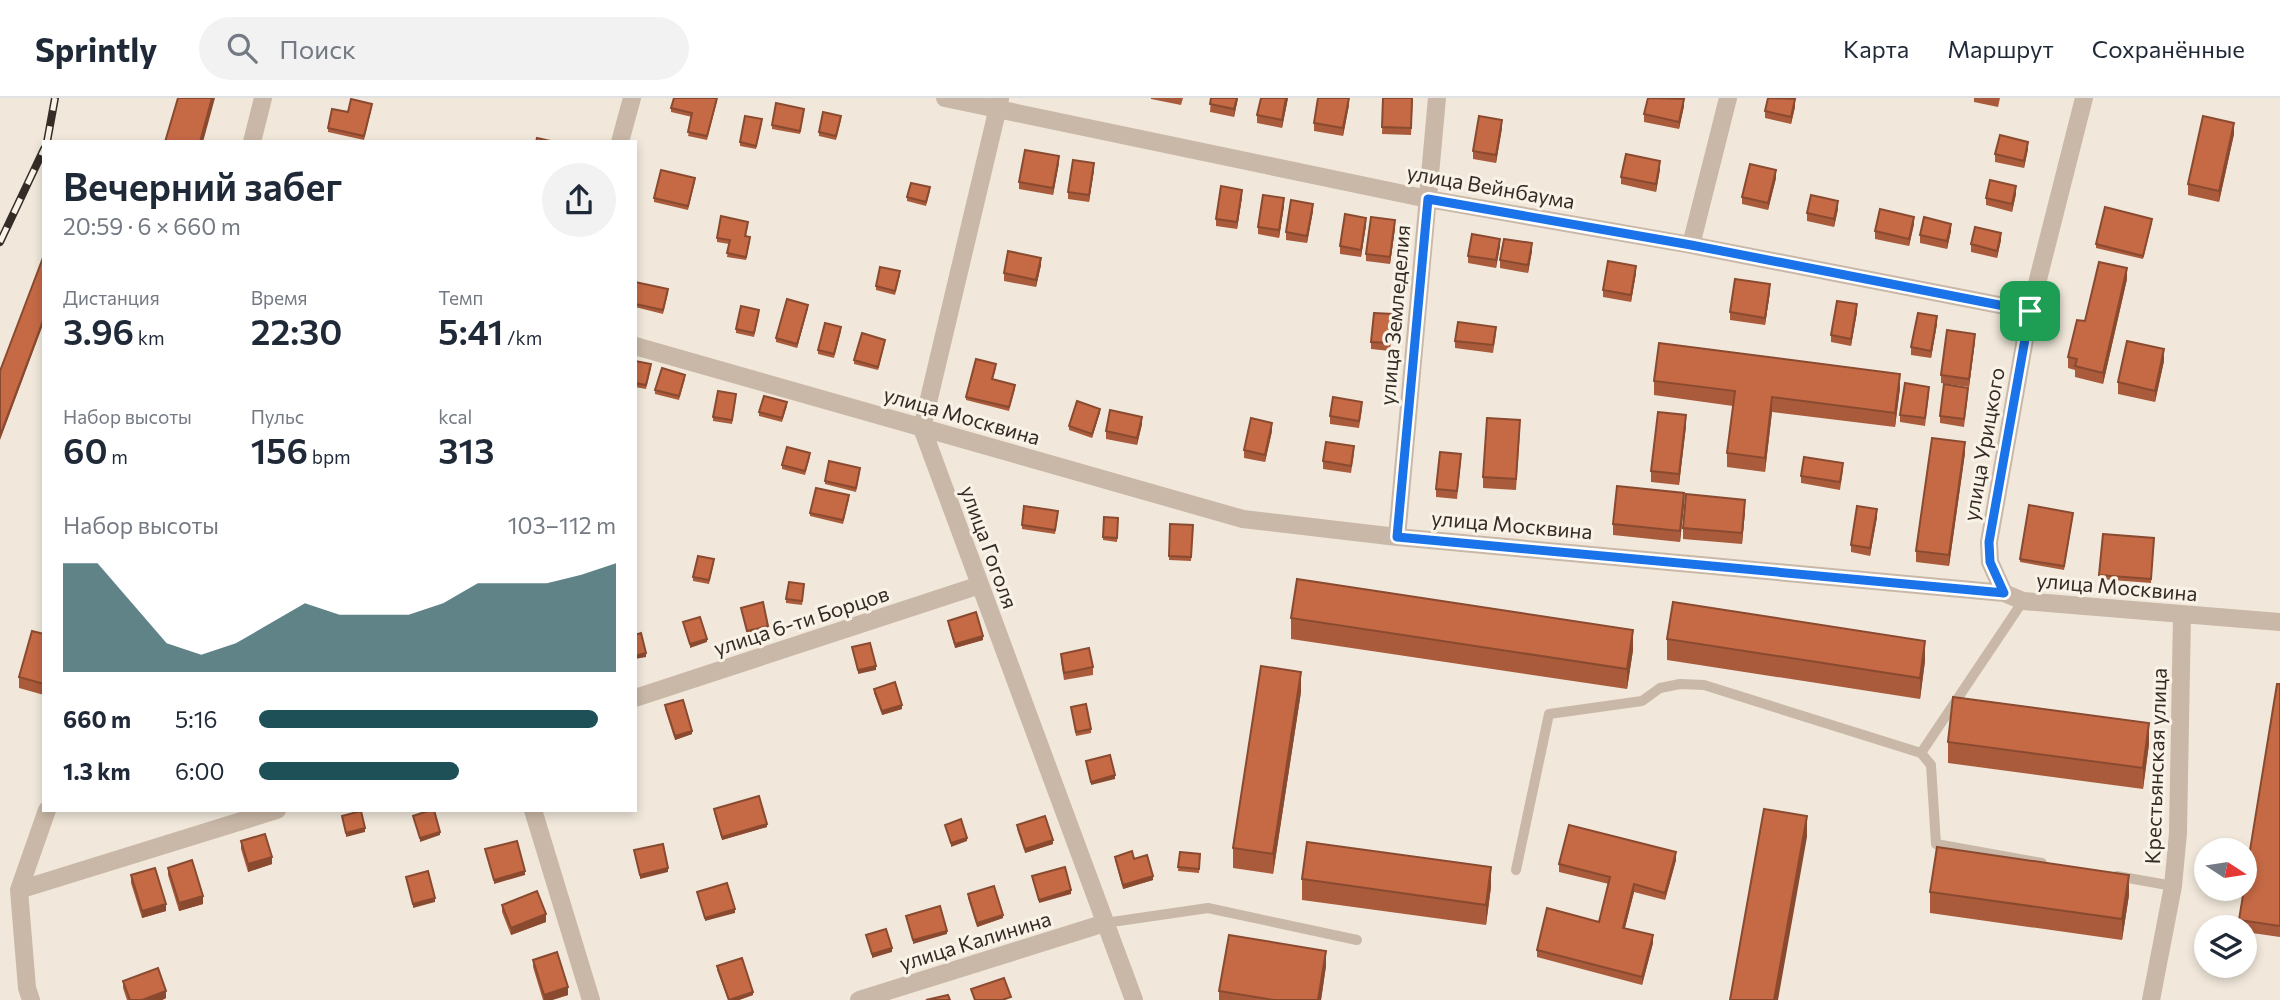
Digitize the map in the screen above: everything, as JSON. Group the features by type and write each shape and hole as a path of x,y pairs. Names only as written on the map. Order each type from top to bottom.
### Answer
{"street":[{"path":"252,140 263,98"},
{"path":"621,140 632,98"},
{"name":"улица Вейнбаума","path":"945,98 999,104 1428,199 1691,245 2030,311"},
{"name":"улица Земледелия","path":"1397,537 1437,98"},
{"path":"1691,245 1728,98"},
{"name":"улица Урицкого","path":"2004,593 1990,562 1989,542 2030,311 2084,98"},
{"path":"922,428 999,104"},
{"name":"улица Москвина","path":"637,347 1243,519 1397,537 2004,593 2023,601 2280,622"},
{"name":"улица Гоголя","path":"922,428 1134,1000"},
{"name":"улица 6-ти Борцов","path":"637,697 980,585"},
{"name":"Крестьянская улица","path":"2151,1000 2173,886 2178,833 2182,615"},
{"path":"31,1000 27,988 19,890 46,812"},
{"path":"19,890 271,812"},
{"path":"534,812 591,1000"},
{"name":"улица Калинина","path":"859,1000 1105,923"}],"lane":[{"path":"1921,753 2023,601"},
{"path":"1516,870 1549,713 1642,701 1660,688 1680,684 1704,685 1921,753 1931,765 1936,844 2057,865"},
{"path":"2109,874 2173,886"},
{"path":"1105,923 1208,908 1357,940"}],"building":[{"path":"178,98 212,98 201,140 166,140"},
{"path":"674,98 717,98 707,136 688,132 692,113 671,108"},
{"path":"1211,98 1237,98 1234,109 1210,104"},
{"path":"1261,98 1286,98 1282,120 1257,115"},
{"path":"1318,98 1349,98 1343,128 1314,123"},
{"path":"1383,98 1412,98 1411,128 1382,127"},
{"path":"1648,98 1684,99 1679,122 1644,114"},
{"path":"1768,98 1795,99 1791,117 1765,111"},
{"path":"351,99 372,104 364,136 328,128 332,109 348,112"},
{"path":"776,103 804,109 800,131 772,125"},
{"path":"823,112 841,116 836,136 819,132"},
{"path":"745,116 762,119 756,146 740,142"},
{"path":"1479,116 1502,120 1496,155 1473,151"},
{"path":"2203,116 2234,123 2219,191 2188,184"},
{"path":"2000,135 2028,142 2024,161 1995,154"},
{"path":"1025,150 1059,156 1053,188 1019,182"},
{"path":"1626,154 1660,161 1656,184 1621,177"},
{"path":"1073,160 1094,163 1089,195 1068,192"},
{"path":"1750,164 1776,170 1768,203 1742,197"},
{"path":"661,170 695,178 688,206 654,198"},
{"path":"1990,180 2016,186 2012,204 1986,198"},
{"path":"911,183 930,187 926,202 907,197"},
{"path":"1221,186 1242,190 1237,222 1216,219"},
{"path":"1263,195 1284,198 1279,230 1258,227"},
{"path":"1811,195 1838,201 1834,219 1807,213"},
{"path":"1291,200 1313,204 1307,236 1286,232"},
{"path":"2105,207 2152,219 2143,256 2096,244"},
{"path":"1880,209 1914,217 1909,239 1875,231"},
{"path":"1345,214 1366,218 1361,250 1340,246"},
{"path":"721,216 748,222 745,236 750,237 746,257 727,253 730,240 717,238"},
{"path":"1371,217 1395,220 1390,257 1366,254"},
{"path":"1924,217 1951,224 1947,241 1920,235"},
{"path":"1975,227 2001,233 1997,251 1971,244"},
{"path":"1472,234 1500,239 1496,260 1468,256"},
{"path":"1504,239 1532,243 1528,265 1500,260"},
{"path":"1008,251 1041,258 1036,280 1004,273"},
{"path":"42,260 42,323 0,436 0,371"},
{"path":"1608,261 1636,266 1631,295 1603,290"},
{"path":"2099,262 2127,268 2103,373 2075,366 2077,359 2068,357 2077,320 2085,321"},
{"path":"880,267 900,271 895,291 876,286"},
{"path":"1735,279 1770,284 1765,318 1730,312"},
{"path":"637,282 668,289 663,310 637,304"},
{"path":"787,299 808,305 797,344 776,338"},
{"path":"1837,301 1857,304 1851,339 1831,335"},
{"path":"741,306 759,310 754,333 736,329"},
{"path":"1374,313 1393,314 1390,343 1371,342"},
{"path":"1918,313 1937,316 1931,351 1911,347"},
{"path":"1458,322 1496,327 1493,345 1455,341"},
{"path":"825,323 841,327 834,354 818,350"},
{"path":"1947,330 1975,334 1969,379 1941,375"},
{"path":"862,333 885,340 878,367 854,360"},
{"path":"2127,341 2164,349 2155,391 2118,382"},
{"path":"1659,343 1900,374 1895,413 1772,397 1765,458 1727,453 1735,391 1654,381"},
{"path":"976,359 996,364 992,379 1015,385 1009,407 966,397"},
{"path":"637,361 651,364 646,385 637,383"},
{"path":"662,368 685,375 679,396 655,390"},
{"path":"1905,383 1929,387 1925,418 1900,415"},
{"path":"1944,384 1968,388 1964,419 1940,416"},
{"path":"718,391 736,394 732,420 713,417"},
{"path":"764,396 787,402 782,418 759,412"},
{"path":"1333,397 1362,402 1359,421 1330,416"},
{"path":"1077,401 1100,409 1092,434 1069,426"},
{"path":"1110,410 1142,417 1137,438 1106,431"},
{"path":"1658,412 1686,415 1679,474 1651,471"},
{"path":"1251,418 1272,423 1265,455 1244,450"},
{"path":"1487,418 1520,420 1516,479 1483,477"},
{"path":"1932,438 1965,442 1949,555 1916,551"},
{"path":"1326,442 1354,446 1351,466 1323,461"},
{"path":"787,447 810,453 805,471 782,465"},
{"path":"1440,452 1461,454 1457,491 1436,489"},
{"path":"1804,457 1843,463 1840,482 1801,476"},
{"path":"829,461 860,468 856,488 825,481"},
{"path":"1617,486 1684,493 1680,531 1613,524"},
{"path":"816,488 849,495 843,520 810,513"},
{"path":"1686,494 1745,500 1742,533 1683,528"},
{"path":"2029,505 2073,513 2064,566 2020,559"},
{"path":"1024,506 1058,511 1055,530 1022,525"},
{"path":"1857,506 1877,509 1870,548 1851,545"},
{"path":"1104,517 1118,518 1117,538 1103,537"},
{"path":"1170,524 1193,525 1191,557 1169,556"},
{"path":"2103,534 2154,538 2151,579 2099,575"},
{"path":"698,556 714,559 709,580 693,577"},
{"path":"1297,579 1633,630 1627,669 1291,618"},
{"path":"789,582 804,584 802,601 786,599"},
{"path":"763,602 768,626 747,631 741,608"},
{"path":"1673,602 1925,641 1920,678 1667,639"},
{"path":"976,612 983,636 955,644 948,621"},
{"path":"700,617 707,639 690,644 683,622"},
{"path":"32,631 42,634 42,683 19,677"},
{"path":"641,633 646,653 637,655 637,634"},
{"path":"870,643 876,666 858,670 852,647"},
{"path":"1089,648 1093,667 1064,673 1061,654"},
{"path":"1261,666 1301,672 1273,854 1233,848"},
{"path":"895,682 902,705 882,711 874,689"},
{"path":"2277,684 2280,684 2280,926 2257,923 2257,915 2240,915 2242,901 2258,901 2258,838 2252,838"},
{"path":"1953,697 2149,723 2143,768 1948,742"},
{"path":"683,700 692,731 675,736 665,705"},
{"path":"1086,704 1091,729 1076,732 1071,707"},
{"path":"1110,755 1115,775 1091,782 1086,761"},
{"path":"759,796 767,824 722,837 714,809"},
{"path":"1764,809 1807,816 1774,1000 1730,1000"},
{"path":"361,812 365,828 346,833 342,816"},
{"path":"435,812 440,832 420,838 413,816"},
{"path":"1045,816 1053,840 1025,849 1017,825"},
{"path":"961,819 967,838 951,843 945,825"},
{"path":"1569,825 1676,852 1665,893 1634,884 1623,928 1653,935 1642,977 1537,950 1547,908 1599,922 1610,877 1559,864"},
{"path":"265,834 272,857 248,864 241,841"},
{"path":"517,841 525,871 494,880 485,849"},
{"path":"1307,842 1491,867 1486,905 1302,879"},
{"path":"663,844 668,868 640,875 634,850"},
{"path":"1937,847 2129,875 2122,919 1930,892"},
{"path":"1132,851 1134,859 1147,855 1153,876 1123,885 1115,857"},
{"path":"1180,852 1200,854 1199,869 1178,867"},
{"path":"192,860 203,896 179,903 168,868"},
{"path":"1065,867 1071,890 1039,900 1032,876"},
{"path":"155,868 166,904 142,911 131,875"},
{"path":"428,871 435,898 413,904 406,877"},
{"path":"727,883 735,909 705,918 697,892"},
{"path":"994,886 1003,915 977,923 968,894"},
{"path":"537,891 546,914 511,928 502,905"},
{"path":"940,906 947,931 913,940 906,916"},
{"path":"886,929 892,948 872,954 866,935"},
{"path":"1229,935 1326,951 1318,1000 1274,1000 1219,991"},
{"path":"557,952 568,987 544,995 533,960"},
{"path":"742,958 753,992 729,1000 717,966"},
{"path":"158,968 166,991 142,1000 130,1000 123,981"},
{"path":"1004,978 1011,997 1002,1000 975,1000 971,989"},
{"path":"948,995 950,1000 926,1000"}],"railway":[{"path":"47,140 55,98"},
{"path":"0,242 42,153"}],"route":[{"path":"1428,199 1691,245 2030,311 1989,542 1990,562 2004,593 1397,537 1428,199"}]}
